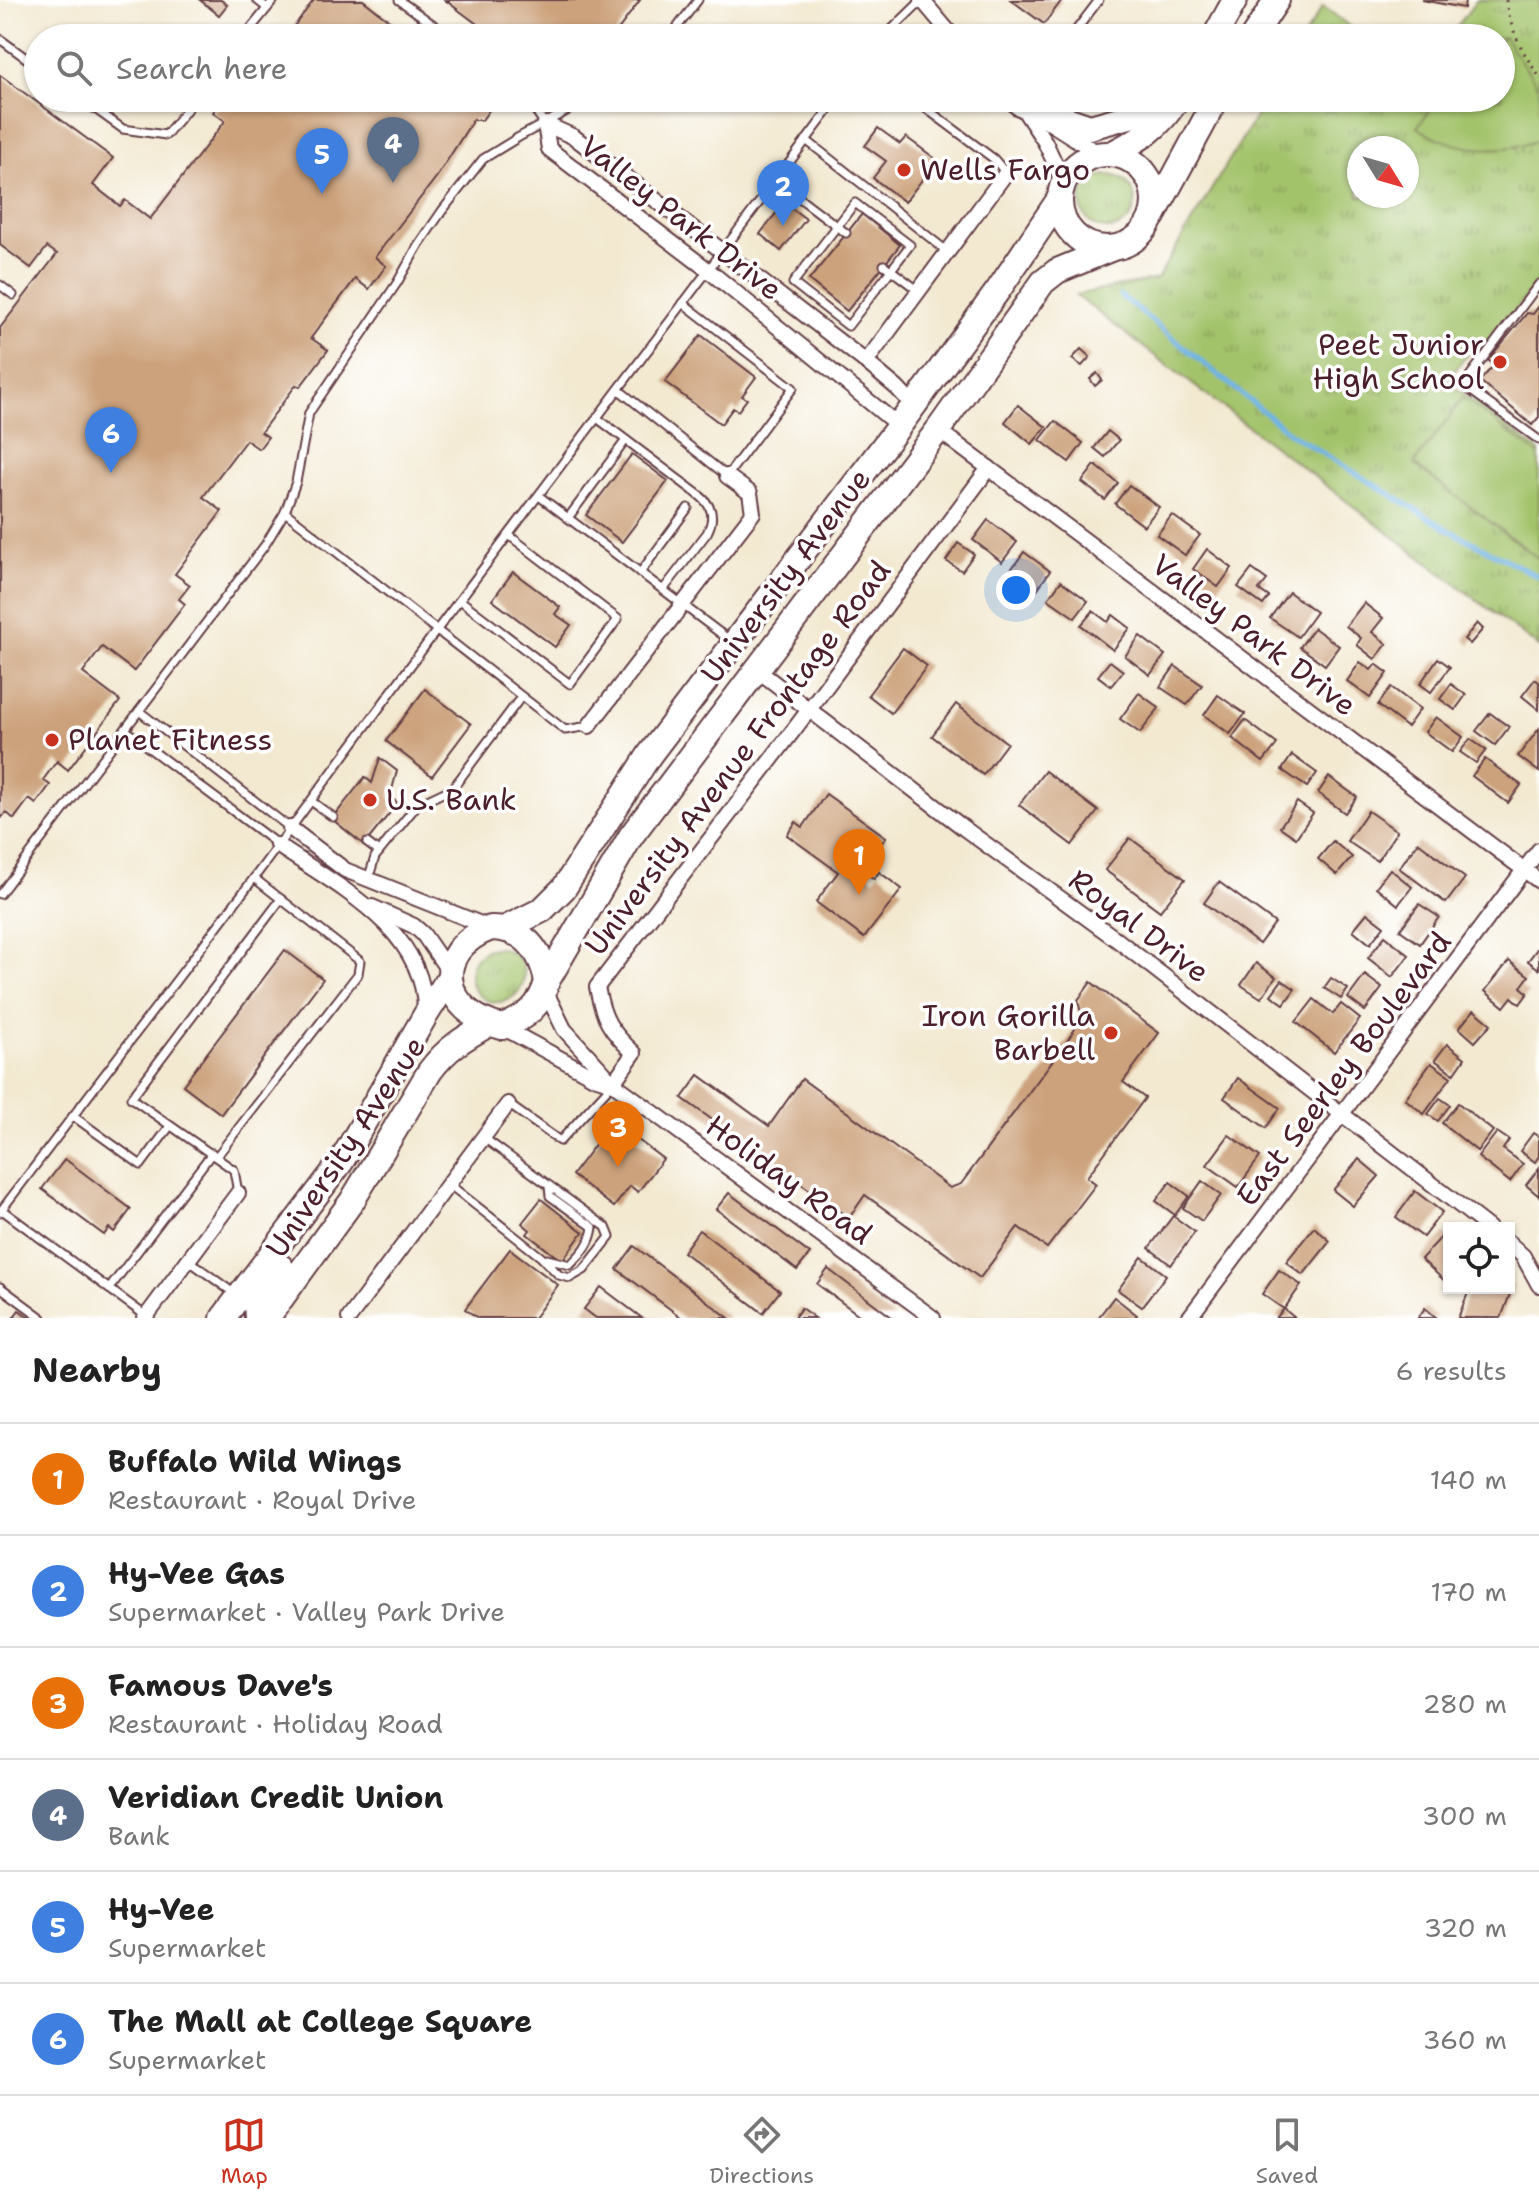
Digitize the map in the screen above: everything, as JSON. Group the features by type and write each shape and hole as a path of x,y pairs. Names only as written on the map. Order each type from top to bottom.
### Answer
{"main road":[{"path":"1246,24 1258,0"},
{"path":"1261,24 1277,0"},
{"path":"1220,24 1229,2"},
{"path":"1051,112 1090,127 1139,112"},
{"path":"1169,112 1149,134 1079,164 1062,190 1066,224 1075,235 1099,248 1113,248 1138,236 1209,112"},
{"path":"1106,155 1124,157 1136,164 1151,186 1153,213 1147,225"},
{"name":"University Avenue","path":"498,928 542,910 564,888 650,754 999,289 1062,190"},
{"name":"University Avenue","path":"546,986 631,836 938,430 1043,282 1057,271 1113,248"},
{"path":"842,554 854,511 904,443 906,416"},
{"path":"756,669 753,645 795,585 816,536"},
{"path":"498,928 524,937 537,950 546,986 536,1006 523,1019 495,1026 473,1017 462,1007 454,995 450,976 455,955 464,942 477,933 498,928"},
{"name":"University Avenue","path":"223,1318 341,1162 450,976"},
{"name":"University Avenue","path":"267,1318 352,1201 430,1071 454,1043 495,1026"},
{"path":"257,1318 256,1303 293,1250 315,1196"}],"street":[{"path":"922,0 942,24"},
{"path":"1026,112 1045,142 1062,190"},
{"path":"1038,112 1106,155"},
{"name":"Valley Park Drive","path":"545,124 574,137 866,362 897,388 906,416"},
{"name":"Valley Park Drive","path":"545,124 549,149 906,416"},
{"path":"866,362 1006,173"},
{"name":"Valley Park Drive","path":"938,430 1539,881"},
{"name":"University Avenue Frontage Road","path":"613,1083 634,1053 613,1034 601,1011 597,987 989,468"},
{"path":"589,726 753,513 750,493 727,476"},
{"name":"Royal Drive","path":"756,669 965,829 1116,939 1481,1222"},
{"path":"290,828 345,870 498,928"},
{"path":"277,845 357,900 406,947 425,993 425,1016"},
{"name":"East Seerley Boulevard","path":"1189,1318 1539,850"},
{"path":"357,900 414,926 423,934 450,976"},
{"name":"Holiday Road","path":"546,986 564,1029 613,1083 933,1318"},
{"name":"Holiday Road","path":"495,1026 594,1077 613,1083"},
{"path":"349,1318 508,1104"},
{"path":"145,1317 238,1193"},
{"path":"1515,1249 1523,1256 1539,1285"}],"lane":[{"path":"257,0 267,8"},
{"path":"254,24 274,0"},
{"path":"399,0 432,24"},
{"path":"680,24 698,0"},
{"path":"897,24 922,0"},
{"path":"1081,24 1099,0"},
{"path":"0,39 24,57"},
{"path":"99,112 123,129 166,135 185,112"},
{"path":"536,112 545,124"},
{"path":"0,894 265,545 285,512 296,482 309,413 397,283 418,246 483,159 566,112"},
{"path":"145,1317 1,1208 254,878 827,112"},
{"path":"931,112 994,159 1006,173"},
{"path":"806,140 948,252"},
{"path":"776,180 846,233"},
{"path":"855,203 910,245 887,268 879,286 848,326 793,283 837,226 855,203"},
{"path":"824,244 833,251"},
{"path":"810,261 819,267"},
{"path":"887,268 919,291"},
{"path":"871,280 879,286"},
{"path":"1539,284 1463,385 1539,440"},
{"path":"0,285 13,295"},
{"path":"857,298 865,303"},
{"path":"619,390 727,476 793,388 683,303"},
{"path":"597,418 708,502 712,510 707,533 663,590"},
{"path":"568,518 626,440"},
{"path":"539,496 735,644"},
{"path":"640,573 688,508"},
{"path":"285,512 565,730 589,726"},
{"path":"460,600 570,684 618,619 510,536"},
{"path":"368,880 379,852 417,805 453,788 521,697"},
{"path":"139,711 290,828"},
{"path":"125,730 277,845"},
{"path":"311,801 333,817"},
{"path":"367,843 379,852"},
{"path":"109,1289 358,974 360,961 254,878"},
{"path":"238,1193 234,1170 131,1098 281,899"},
{"path":"508,1104 560,1141 613,1083"},
{"path":"73,1116 141,1165 170,1126"},
{"path":"450,1185 541,1257 559,1275 570,1278 584,1270 610,1237 606,1227 484,1138"},
{"path":"541,1257 570,1265 592,1237 593,1227 550,1196 549,1186"},
{"path":"188,1260 239,1297"},
{"path":"0,1287 42,1318"}],"path":[{"path":"1506,0 1511,24"},
{"path":"1515,32 1527,60 1539,76"}],"green space":[{"path":"1477,0 1539,0 1539,279 1490,344 1476,343 1447,381 1539,451 1539,647 1075,295 1157,279 1258,112 1515,112 1515,24 1459,24"},
{"path":"1323,6 1347,24 1312,24"},
{"path":"1515,53 1539,87 1539,140 1507,148 1476,148 1446,141 1417,127 1429,112 1515,112"},
{"path":"1108,175 1127,183 1135,202 1127,221 1108,229 1089,221 1081,202 1089,183"},
{"path":"1463,398 1539,455 1539,559 1414,464"},
{"path":"497,948 516,956 524,975 516,994 497,1002 478,994 470,975 478,956"}],"building":[{"path":"200,0 221,0 227,5 219,15"},
{"path":"314,0 363,0 394,24 296,24"},
{"path":"445,0 640,0 622,24 477,24"},
{"path":"1011,0 1062,0 1044,24"},
{"path":"1422,0 1465,0 1464,8"},
{"path":"0,75 24,93 24,112 50,112 113,158 93,185 120,206 125,200 150,219 225,121 213,112 488,112 482,120 473,120 438,175 375,257 386,266 369,289 355,279 311,338 328,350 300,387 296,385 261,432 268,437 259,449 246,440 203,497 222,511 175,574 190,585 179,599 185,604 134,671 102,647 83,673 120,701 68,770 57,761 43,780 50,785 36,804 29,799 14,819 6,812 0,820 0,328 57,254 47,247 31,268 0,245"},
{"name":"Wells Fargo","path":"878,128 900,144 906,137 937,160 905,202 873,178 886,161 865,146"},
{"path":"784,203 806,219 781,251 760,234"},
{"path":"862,214 900,245 847,311 809,280"},
{"path":"1539,306 1539,417 1532,425 1480,381 1494,365 1488,360 1527,313 1533,314"},
{"path":"701,335 756,377 742,396 747,399 738,411 733,408 721,424 665,382"},
{"path":"1081,349 1090,357 1082,366 1072,359"},
{"path":"1097,373 1102,380 1095,386 1090,379"},
{"path":"1018,405 1046,427 1032,444 1005,422"},
{"path":"1055,421 1083,443 1069,462 1040,440"},
{"path":"1108,431 1119,440 1105,457 1094,448"},
{"path":"632,454 668,481 622,542 586,515"},
{"path":"1095,465 1118,483 1105,500 1082,482"},
{"path":"1129,485 1159,507 1144,526 1115,504"},
{"path":"1172,515 1200,535 1185,555 1157,535"},
{"path":"988,520 1017,542 1002,562 973,540"},
{"path":"958,543 974,554 962,571 946,561"},
{"path":"1207,549 1232,568 1218,587 1193,569"},
{"path":"1024,552 1050,571 1036,591 1010,571"},
{"path":"1252,569 1267,580 1259,590 1269,597 1263,605 1238,587"},
{"path":"513,572 560,607 555,614 571,625 555,647 492,600"},
{"path":"1061,581 1088,601 1075,618 1048,599"},
{"path":"1289,592 1316,612 1298,637 1270,618"},
{"path":"1364,603 1383,618 1372,632 1387,644 1375,659 1357,645 1361,638 1346,626"},
{"path":"1093,611 1108,622 1113,615 1130,628 1113,650 1081,625"},
{"path":"1477,623 1483,629 1470,644 1464,639"},
{"path":"1314,628 1339,646 1325,665 1300,647"},
{"path":"1140,636 1165,655 1150,675 1125,656"},
{"path":"903,648 927,666 891,713 868,695"},
{"path":"1438,658 1450,667 1431,692 1420,684"},
{"path":"1110,661 1123,671 1111,686 1098,676"},
{"path":"1360,662 1371,670 1376,664 1388,673 1370,698 1347,681"},
{"path":"1175,666 1202,685 1187,705 1160,687"},
{"path":"1535,679 1539,682 1539,710 1522,696"},
{"path":"1451,684 1466,695 1455,710 1440,699"},
{"path":"1391,687 1420,709 1407,727 1378,705"},
{"path":"425,689 471,724 432,776 386,741"},
{"path":"1139,693 1159,708 1140,733 1120,719"},
{"path":"1218,695 1245,714 1230,734 1204,715"},
{"path":"956,704 1007,743 983,775 932,736"},
{"path":"1490,713 1509,727 1495,745 1476,731"},
{"path":"1436,717 1463,737 1452,752 1425,732"},
{"path":"1245,720 1277,744 1263,762 1232,738"},
{"path":"1539,729 1539,772 1518,756"},
{"path":"1470,739 1486,750 1476,763 1460,752"},
{"path":"1292,755 1317,773 1307,787 1282,770"},
{"name":"U.S. Bank","path":"380,758 397,771 390,797 398,803 364,845 332,819 365,777 372,783"},
{"path":"1485,759 1521,785 1508,803 1472,776"},
{"path":"1045,771 1098,811 1072,845 1019,805"},
{"path":"1329,777 1357,797 1345,813 1318,793"},
{"path":"826,794 886,837 862,870 874,879 879,872 902,889 864,938 816,902 838,872 787,835 796,822 803,827"},
{"path":"1297,802 1313,813 1296,838 1280,827"},
{"path":"1368,811 1397,831 1377,861 1347,841"},
{"path":"1130,838 1185,879 1160,911 1105,870"},
{"path":"1333,841 1352,857 1337,875 1318,859"},
{"path":"1418,842 1465,878 1446,903 1399,868"},
{"path":"1390,869 1412,887 1398,905 1376,887"},
{"path":"1219,882 1275,923 1259,944 1204,903"},
{"path":"1419,904 1439,917 1420,944 1400,930"},
{"path":"1367,913 1384,926 1370,944 1353,930"},
{"path":"1385,936 1409,955 1392,977 1368,958"},
{"path":"1539,946 1539,969 1528,961"},
{"path":"285,950 323,979 221,1114 183,1085"},
{"path":"1509,961 1529,976 1521,987 1528,993 1520,1004 1512,997 1504,1007 1485,991"},
{"path":"1256,963 1276,977 1261,998 1241,985"},
{"path":"1365,975 1382,988 1365,1011 1348,998"},
{"path":"1331,978 1348,989 1341,999 1324,988"},
{"path":"1282,980 1295,989 1284,1004 1271,995"},
{"path":"1091,982 1159,1033 1123,1082 1145,1098 1087,1177 1096,1184 1047,1248 1018,1227 980,1278 865,1195 849,1218 682,1098 699,1075 769,1126 802,1079 950,1188 961,1184 1067,1041 1082,1018 1078,1000"},
{"path":"1314,999 1333,1014 1341,1004 1360,1019 1334,1052 1296,1022"},
{"path":"1474,1010 1491,1024 1475,1042 1459,1028"},
{"path":"1447,1044 1465,1058 1454,1074 1435,1060"},
{"path":"1431,1063 1451,1077 1424,1114 1405,1099"},
{"path":"1238,1078 1280,1108 1266,1128 1224,1098"},
{"path":"1440,1098 1450,1105 1438,1121 1428,1114"},
{"path":"1458,1103 1493,1131 1477,1151 1442,1123"},
{"path":"613,1121 663,1159 638,1192 630,1186 614,1207 572,1175"},
{"path":"1497,1132 1509,1140 1503,1149 1523,1164 1510,1182 1478,1157"},
{"path":"1533,1133 1539,1137 1539,1156 1535,1162 1520,1151"},
{"path":"1229,1135 1260,1157 1238,1187 1207,1165"},
{"path":"65,1159 131,1209 114,1232 109,1228 104,1235 42,1189"},
{"path":"1359,1159 1379,1176 1353,1206 1333,1190"},
{"path":"1539,1168 1539,1196 1526,1185"},
{"path":"1202,1181 1221,1195 1202,1221 1183,1208"},
{"path":"1170,1182 1189,1196 1175,1215 1156,1201"},
{"path":"1415,1191 1442,1212 1423,1237 1396,1217"},
{"path":"729,1193 810,1254 797,1270 716,1209"},
{"path":"541,1199 583,1232 562,1261 527,1234 530,1230 522,1223"},
{"path":"1173,1216 1195,1232 1171,1265 1149,1248"},
{"path":"1314,1227 1330,1241 1303,1275 1286,1262"},
{"path":"699,1230 780,1291 763,1313 683,1252"},
{"path":"1443,1235 1443,1279 1421,1259"},
{"path":"634,1246 729,1318 682,1318 617,1269"},
{"path":"510,1249 558,1285 534,1318 478,1318 465,1309"},
{"path":"1142,1257 1166,1275 1142,1307 1118,1290"},
{"path":"828,1269 893,1318 863,1318 817,1284"},
{"path":"1279,1270 1301,1285 1284,1309 1262,1294"},
{"path":"601,1287 642,1318 596,1318 584,1309"},
{"path":"1468,1294 1510,1294 1501,1318 1458,1318"},
{"path":"1114,1297 1137,1315 1134,1318 1098,1318"},
{"path":"801,1308 815,1318 794,1318"},
{"path":"1425,1308 1437,1318 1418,1318"},
{"path":"1284,1309 1295,1318 1276,1318"},
{"path":"19,1310 30,1318 13,1318"}],"waterway":[{"path":"1121,296 1291,434 1449,530 1539,577"}],"place":[{"name":"Wells Fargo","path":"904,170"},
{"name":"Veridian Credit Union","path":"393,183"},
{"name":"Hy-Vee","path":"322,194"},
{"name":"Hy-Vee Gas","path":"783,226"},
{"name":"Peet Junior High School","path":"1500,362"},
{"name":"The Mall at College Square","path":"111,473"},
{"name":"Planet Fitness","path":"52,740"},
{"name":"U.S. Bank","path":"370,800"},
{"name":"Buffalo Wild Wings","path":"859,895"},
{"name":"Iron Gorilla Barbell","path":"1111,1033"},
{"name":"Famous Dave's","path":"618,1167"}]}
